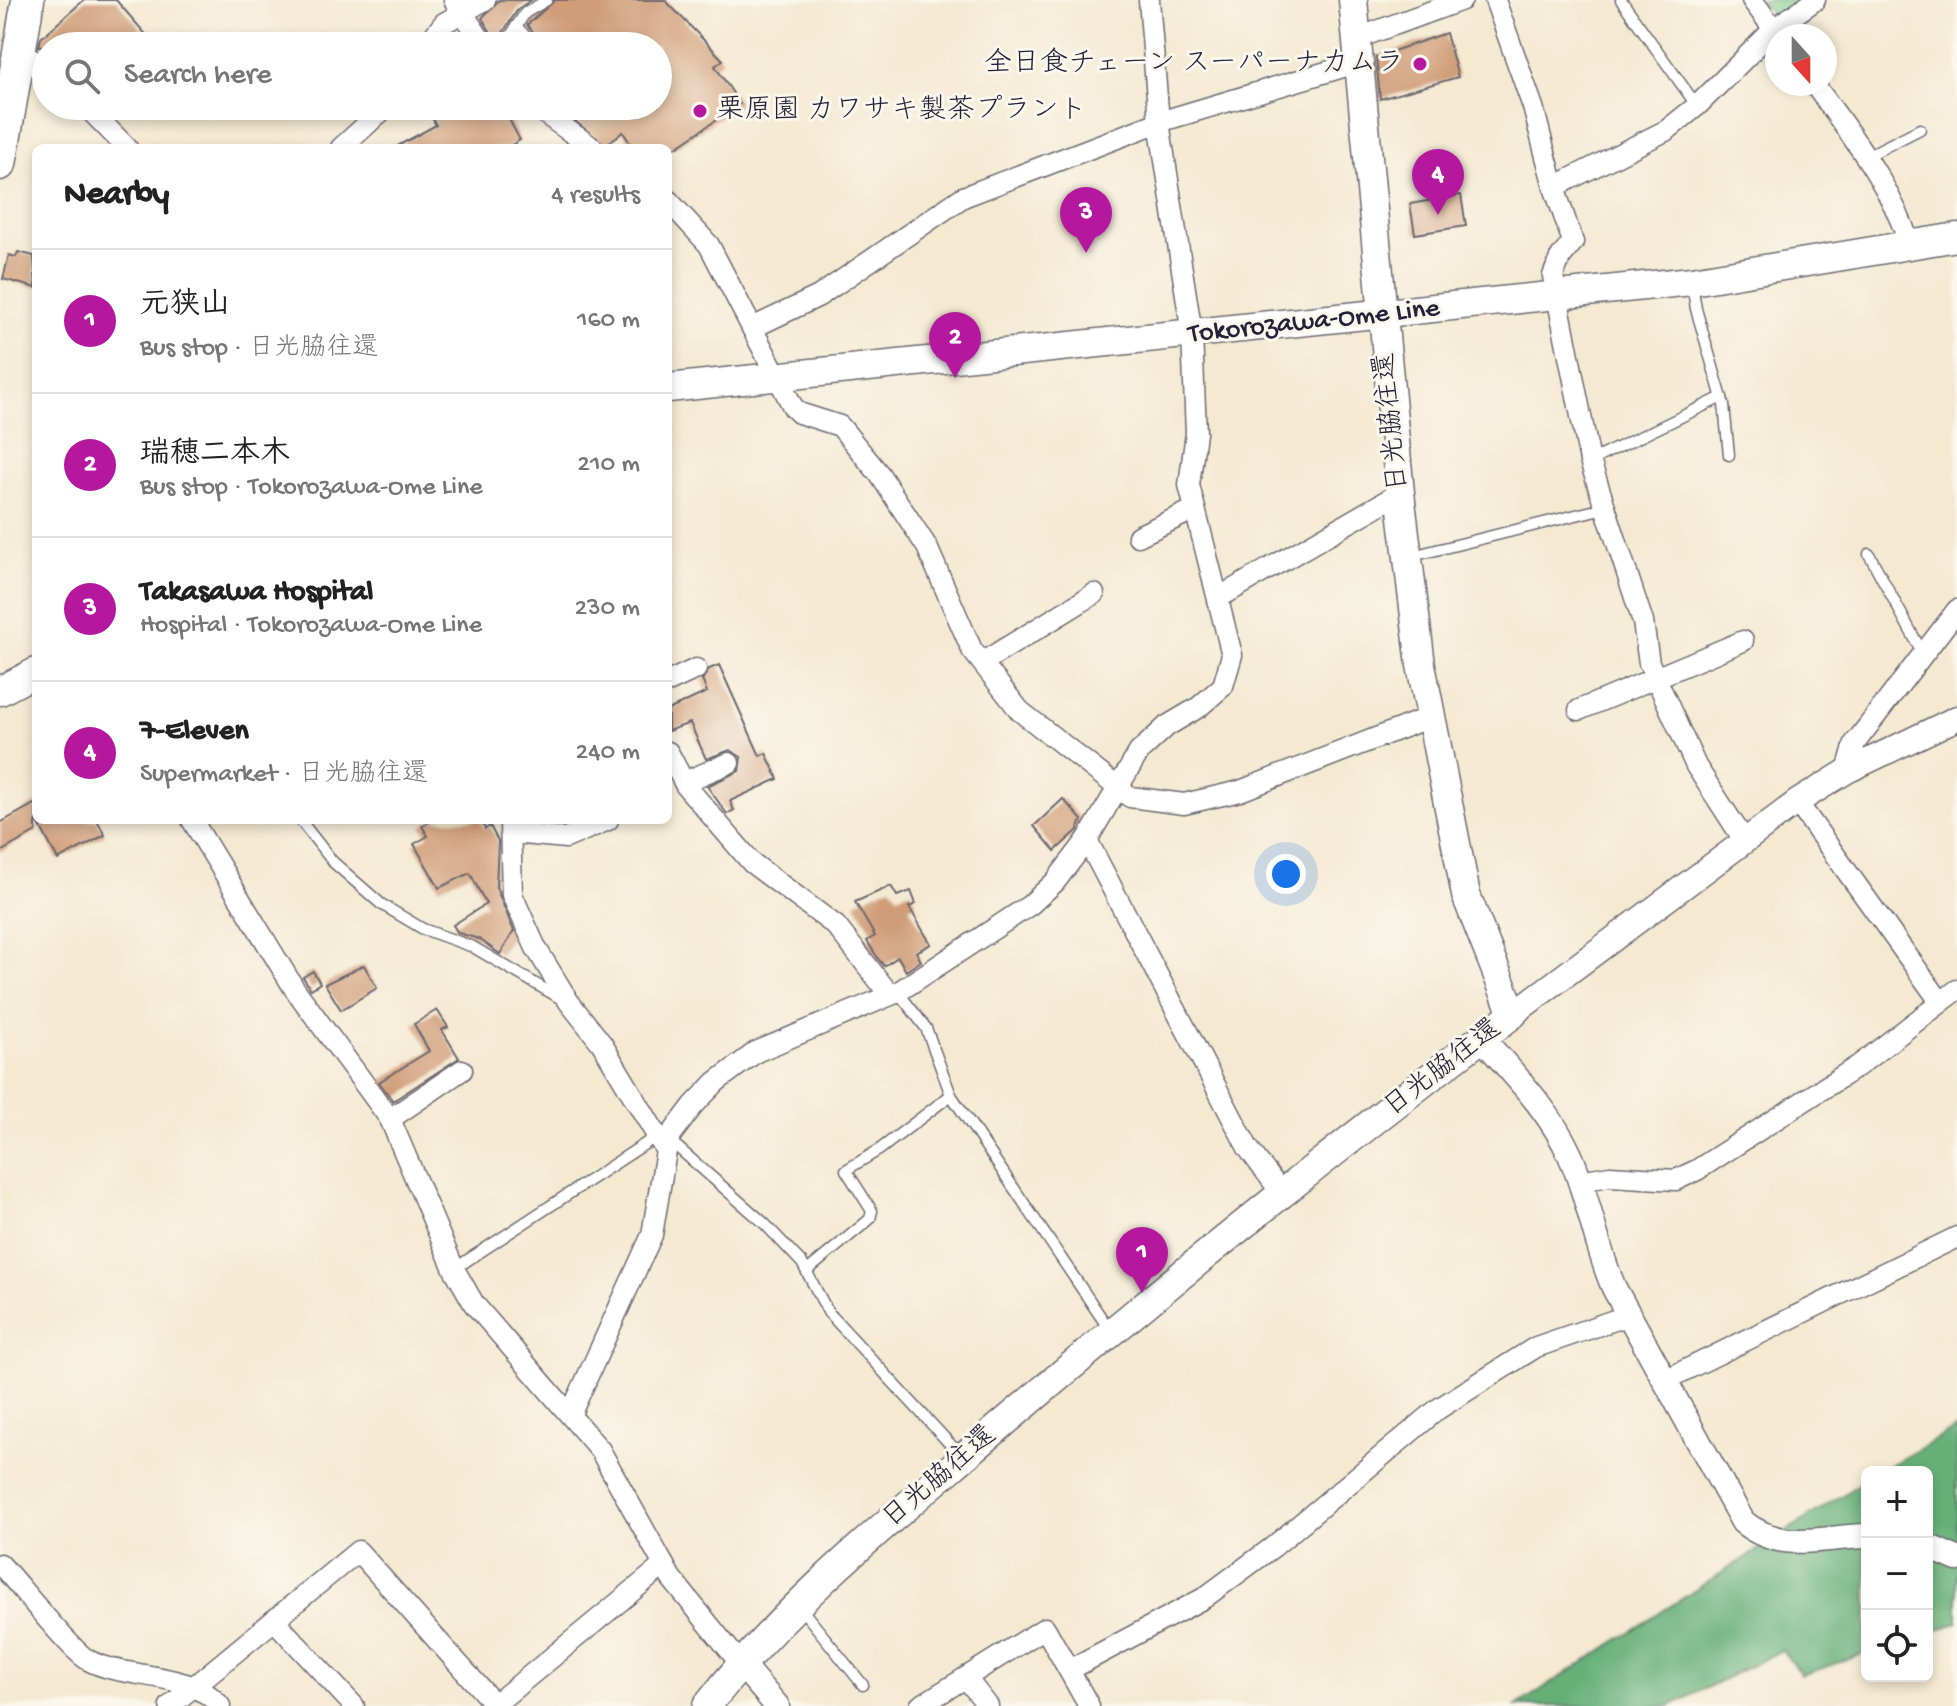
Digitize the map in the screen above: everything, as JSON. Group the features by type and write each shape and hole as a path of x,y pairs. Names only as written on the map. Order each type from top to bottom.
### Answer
{"highway":[{"path":"0,164 28,0"}],"main road":[{"name":"日光脇往還","path":"707,1706 740,1663 798,1604 964,1458 1112,1333 1513,1014 1466,895 1430,717 1400,493 1353,0"},
{"name":"Tokorozawa-Ome Line","path":"672,388 1692,281 1957,237"},
{"path":"0,691 32,674"}],"street":[{"path":"437,32 459,7 485,0"},
{"path":"571,1413 652,1235 663,1141 716,1082 756,1052 894,994 1030,905 1055,882 1087,840 1139,752 1153,737 1223,686 1232,655 1189,485 1196,433 1192,334 1159,122 1149,0"},
{"path":"752,328 819,296 963,197 1359,50 1462,0"},
{"path":"1495,0 1533,107 1554,187 1573,242 1560,258 1553,276 1590,461 1643,622 1649,663 1696,766 1744,840"},
{"path":"1752,0 1769,24"},
{"path":"1787,24 1815,0"},
{"path":"459,7 476,32"},
{"path":"1554,187 1667,130 1765,43"},
{"path":"19,49 32,59"},
{"path":"1823,96 1867,156 1900,215 1910,246"},
{"path":"100,120 123,144"},
{"path":"345,144 372,120"},
{"path":"554,120 587,144"},
{"path":"672,204 709,245 774,376 799,413 840,426 880,475 927,547 972,650 1020,711 1130,797 1184,804 1240,791 1430,717"},
{"path":"1218,598 1400,493"},
{"path":"1138,536 1193,510"},
{"path":"983,662 1094,594"},
{"path":"1847,771 1855,743 1957,610"},
{"path":"1579,710 1743,641"},
{"path":"672,680 696,669"},
{"path":"1513,1014 1797,802 1847,771 1957,718"},
{"path":"679,787 729,763"},
{"path":"672,765 679,787 752,863 836,926 894,994"},
{"path":"1578,1181 1610,1176 1676,1180 1697,1170 1858,1066 1948,995 1797,802"},
{"path":"194,824 294,988 390,1119 454,1269 474,1304 600,1450 664,1565 777,1706"},
{"path":"599,824 566,838 511,826 512,895 536,948 569,1002 602,1044 663,1141"},
{"path":"1087,840 1248,1148 1283,1195"},
{"path":"1482,1038 1544,1109 1571,1157 1599,1254 1629,1315 1743,1522 1761,1536 1789,1542 1861,1536"},
{"path":"390,1119 462,1070"},
{"path":"1665,1380 1957,1237"},
{"path":"1069,1670 1204,1598 1273,1547 1438,1409 1511,1362 1536,1347 1629,1315"},
{"path":"1933,1549 1957,1559"},
{"path":"170,1706 358,1551 494,1705 664,1565"},
{"path":"0,1564 87,1660 193,1687 213,1697 220,1706"},
{"path":"274,1620 354,1706"},
{"path":"920,1706 1045,1628 1089,1706"},
{"path":"966,1678 988,1706"}],"lane":[{"path":"512,32 525,13 547,0"},
{"path":"1621,0 1697,106"},
{"path":"516,26 522,32"},
{"path":"1867,156 1920,129"},
{"path":"1692,281 1696,309 1722,397 1729,455"},
{"path":"1590,461 1722,397"},
{"path":"1407,557 1604,508"},
{"path":"1869,554 1923,654"},
{"path":"303,824 333,862 381,904 423,929 473,947 569,1002"},
{"path":"894,994 926,1028 951,1095 1112,1333"},
{"path":"807,1271 870,1219 872,1211 846,1170 879,1150 951,1095"},
{"path":"454,1269 663,1141 764,1223 807,1271 811,1287 828,1312 964,1458"},
{"path":"798,1604 863,1685"}],"green space":[{"path":"1760,0 1804,0 1780,16 1773,16"},
{"path":"1957,1428 1957,1623 1933,1631 1933,1466 1889,1466"},
{"path":"1861,1483 1861,1655 1801,1675 1782,1650 1670,1706 1516,1706"}],"building":[{"path":"84,0 116,0 144,32 48,32"},
{"path":"499,0 531,0 518,9 503,32 491,32 482,18"},
{"path":"555,0 665,0 723,60 715,66 740,104 675,148 672,144 630,144 623,132 604,144 574,120 672,120 672,32 532,32 527,25"},
{"path":"1446,33 1458,77 1380,99 1376,57"},
{"path":"433,120 509,120 520,140 513,144 401,144 436,125"},
{"path":"1461,195 1466,226 1415,234 1410,204"},
{"path":"18,252 32,256 32,287 3,279 9,255 16,257"},
{"path":"719,665 760,756 766,753 778,779 730,801 734,810 727,814 707,786 739,771 741,757 730,750 706,759 690,723 672,730 672,708 707,692 702,680 709,669"},
{"path":"1063,799 1082,820 1078,830 1055,851 1034,826"},
{"path":"32,805 32,824 36,824 36,832 0,852 0,823"},
{"path":"39,824 99,824 105,835 58,860"},
{"path":"482,824 485,829 490,826 498,841 496,887 514,931 500,954 479,939 458,933 453,925 486,904 470,873 439,888 414,844 428,836 422,826"},
{"path":"891,886 897,896 911,891 916,904 909,907 931,944 916,952 921,961 906,971 898,957 884,966 879,960 867,941 875,936 855,902"},
{"path":"364,965 377,988 341,1010 325,984"},
{"path":"313,971 320,983 311,989 303,977"},
{"path":"437,1010 448,1027 442,1030 459,1058 393,1101 379,1082 429,1051 414,1024"}],"place":[{"name":"全日食チェーン スーパーナカムラ","path":"1420,64"},
{"name":"栗原園 カワサキ製茶プラント","path":"700,111"},
{"name":"7-Eleven","path":"1438,215"},
{"name":"Takasawa Hospital","path":"1086,253"},
{"name":"瑞穂二本木","path":"955,378"},
{"name":"元狭山","path":"1142,1293"}]}
